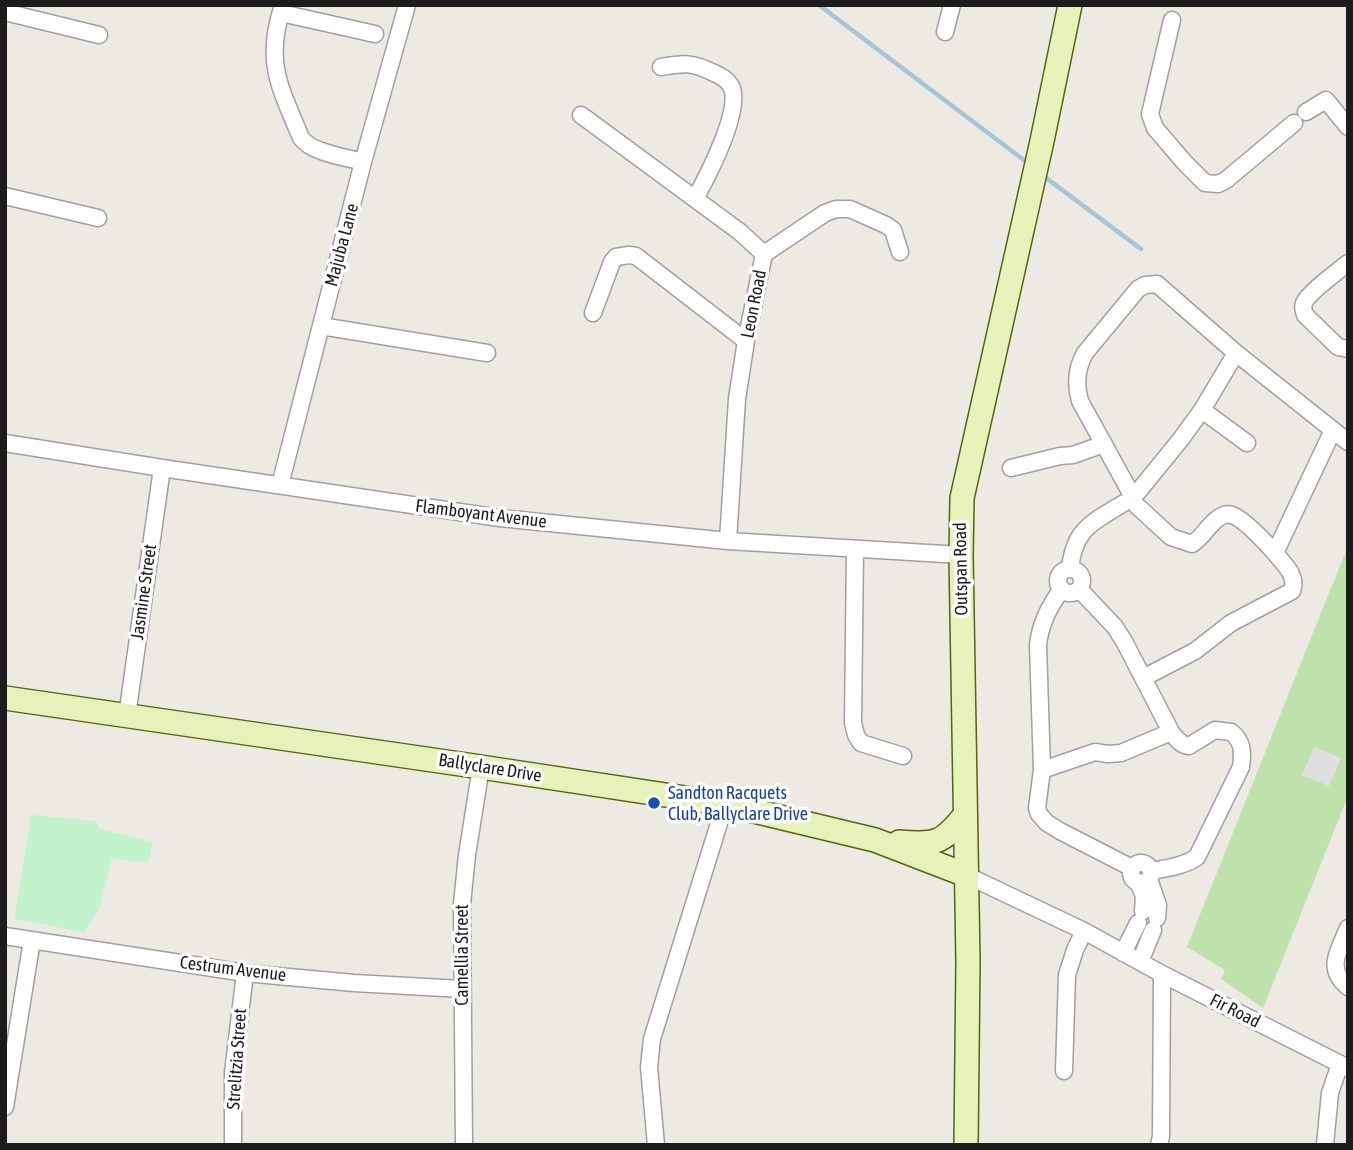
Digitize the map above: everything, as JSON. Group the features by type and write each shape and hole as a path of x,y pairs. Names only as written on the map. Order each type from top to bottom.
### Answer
{"street":[{"name":"Majuba Lane","path":"279,485 407,5"},
{"path":"945,32 952,5"},
{"name":"Outspan Road","path":"966,1145 968,961 960,515 965,481 1070,5"},
{"path":"363,162 306,145 279,84 274,53 282,9 375,34"},
{"path":"5,12 99,35"},
{"path":"1172,20 1150,114 1155,128 1205,183 1218,184 1226,180 1300,118 1326,100 1348,127"},
{"path":"661,67 698,65 723,77 732,91 733,102 717,158 695,199"},
{"name":"Leon Road","path":"581,115 740,232 764,254 737,399 728,541"},
{"path":"5,196 98,218"},
{"path":"764,254 825,213 836,209 850,209 886,225 893,230 900,252"},
{"path":"593,313 612,262 616,257 636,256 746,341"},
{"path":"1348,263 1309,296 1303,310 1338,347 1348,349"},
{"path":"1143,678 1195,651 1231,623 1292,591 1294,579 1275,553 1232,515 1221,516 1192,544 1171,537 1132,498 1080,401 1076,388 1077,373 1085,353 1138,289 1157,284 1236,353 1348,442"},
{"path":"321,326 487,353"},
{"path":"1070,569 1076,541 1088,525 1132,498 1202,410 1236,353"},
{"path":"1202,410 1247,443"},
{"path":"1275,553 1333,430"},
{"name":"Flamboyant Avenue","path":"5,443 500,518 728,541 961,555"},
{"path":"1011,468 1073,455 1104,444"},
{"name":"Jasmine Street","path":"127,716 162,468"},
{"path":"855,549 853,723 861,743 903,756"},
{"path":"1070,569 1079,572 1081,576 1079,589 1070,593 1059,586 1059,576 1070,569"},
{"path":"1062,589 1043,624 1038,645 1042,770 1037,808 1042,818 1060,831 1143,875 1194,860 1241,767 1243,752 1240,741 1231,732 1215,730 1189,746 1180,742 1171,732 1125,643 1115,628 1079,589"},
{"name":"Ballyclare Drive","path":"5,698 725,804 875,840 966,875"},
{"path":"1042,770 1095,752 1121,753 1171,732"},
{"name":"Camellia Street","path":"464,1145 464,879 481,767"},
{"path":"656,1145 649,1067 652,1039 725,804"},
{"path":"875,840 934,843 953,831 965,815"},
{"name":"Fir Road","path":"966,875 1084,931 1162,974 1344,1066"},
{"path":"1140,962 1146,921 1143,875"},
{"path":"1124,953 1146,921"},
{"path":"1348,928 1335,960 1335,967 1338,978 1348,987"},
{"path":"1064,1071 1067,975 1084,931"},
{"name":"Cestrum Avenue","path":"5,936 245,973 462,989"},
{"path":"5,1107 32,940"},
{"name":"Strelitzia Street","path":"233,1145 233,1073 245,973"},
{"path":"1159,1145 1162,974"},
{"path":"1325,1145 1330,1093 1344,1066"}],"green space":[{"path":"1348,546 1348,796 1263,1008 1221,979 1225,970 1187,947"},
{"path":"31,815 96,821 100,829 153,842 148,863 112,858 99,910 84,932 14,919"}],"shaded area":[{"path":"1314,747 1341,758 1329,786 1302,775"}],"waterway":[{"path":"819,5 1029,164"},
{"path":"1041,174 1141,249"}],"place":[{"name":"Sandton Racquets Club, Ballyclare Drive","path":"654,803"}]}
